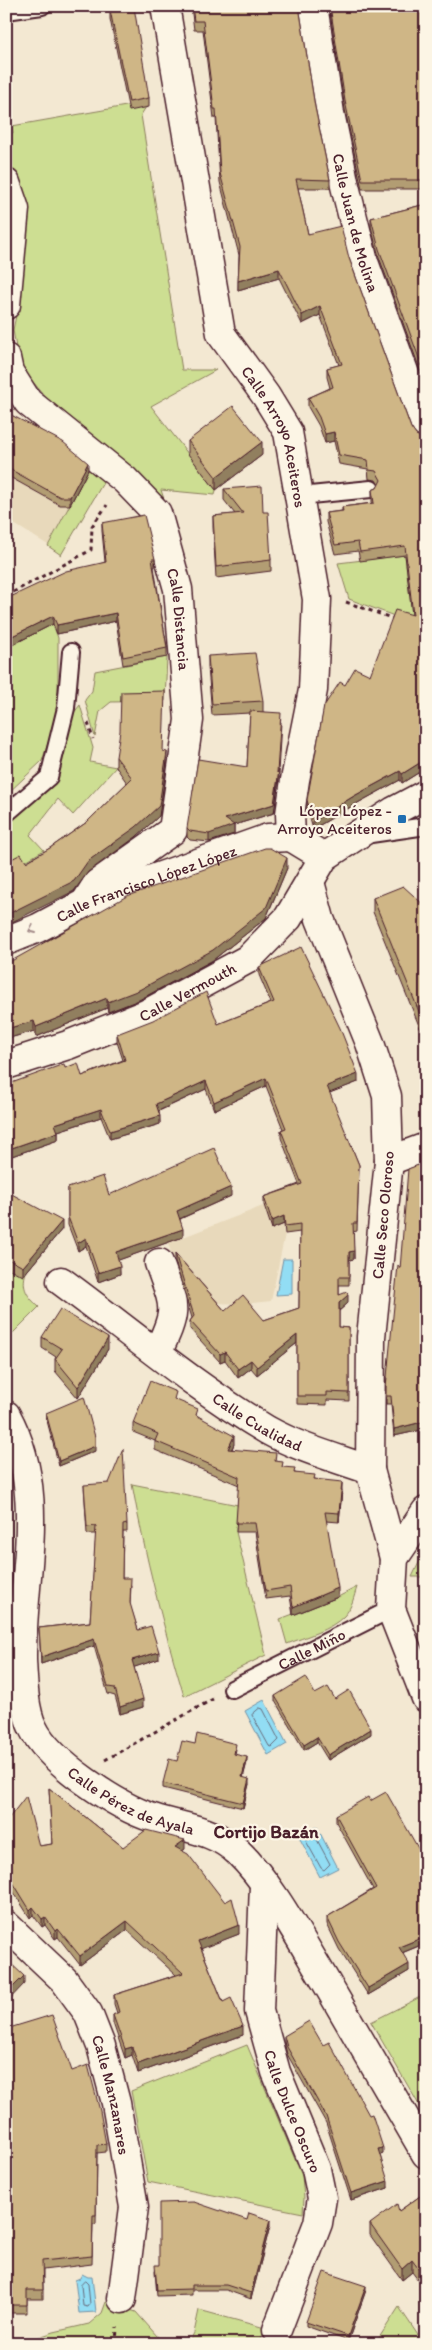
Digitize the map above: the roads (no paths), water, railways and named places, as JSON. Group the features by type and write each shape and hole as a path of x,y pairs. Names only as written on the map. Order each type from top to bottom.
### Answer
{"street":[{"name":"Calle Arroyo Aceiteros","path":"166,6 221,334 266,396 288,432 317,599 313,690 295,780 290,814 291,837"},
{"name":"Calle Juan de Molina","path":"313,6 330,113 345,186 364,262 426,432"},
{"path":"6,184 15,209 6,305"},
{"name":"Calle Distancia","path":"6,358 9,372 28,402 124,480 157,513 178,589 189,720 173,830 97,884 85,903"},
{"path":"291,837 324,857 394,810 426,794"},
{"name":"Calle Francisco López López","path":"6,941 38,928 85,903 268,838 291,837"},
{"name":"Calle Vermouth","path":"6,1065 68,1045 146,1014 248,959 288,918 324,857"},
{"name":"Calle Seco Oloroso","path":"310,882 320,918 370,1042 387,1096 389,1161 371,1337 370,1470 394,1558"},
{"path":"389,1161 426,1147"},
{"path":"157,1353 172,1323 174,1304 159,1262"},
{"name":"Calle Cualidad","path":"61,1281 215,1396 269,1431 313,1451 370,1470"},
{"name":"Calle Pérez de Ayala","path":"6,1415 27,1471 31,1541 22,1622 23,1686 33,1728 53,1754 111,1800 152,1818 195,1829 220,1839 238,1852 264,1885 301,1940 426,2154"},
{"path":"426,1511 394,1558 391,1609 426,1698"},
{"name":"Calle Dulce Oscuro","path":"264,1885 259,2010 276,2072 316,2169 322,2198 318,2224 275,2337"},
{"name":"Calle Manzanares","path":"6,1925 64,1980 88,2013 101,2046 116,2103 134,2207 122,2299"}],"lane":[{"path":"6,12 42,6"},
{"path":"300,496 372,490"},
{"path":"6,814 49,776 66,708 71,652"},
{"path":"355,837 426,826"},
{"name":"Calle Miño","path":"232,1689 391,1609"}],"water":[{"path":"283,1259 292,1259 292,1294 276,1295"},
{"path":"264,1700 287,1744 268,1755 245,1711"},
{"path":"317,1827 338,1868 320,1877 299,1837"},
{"path":"82,2274 92,2277 96,2312 79,2313 75,2280 80,2278"}],"place":[{"name":"López López - Arroyo Aceiteros","path":"402,819"}],"district":[{"name":"Cortijo Bazán","path":"266,1832"}]}
